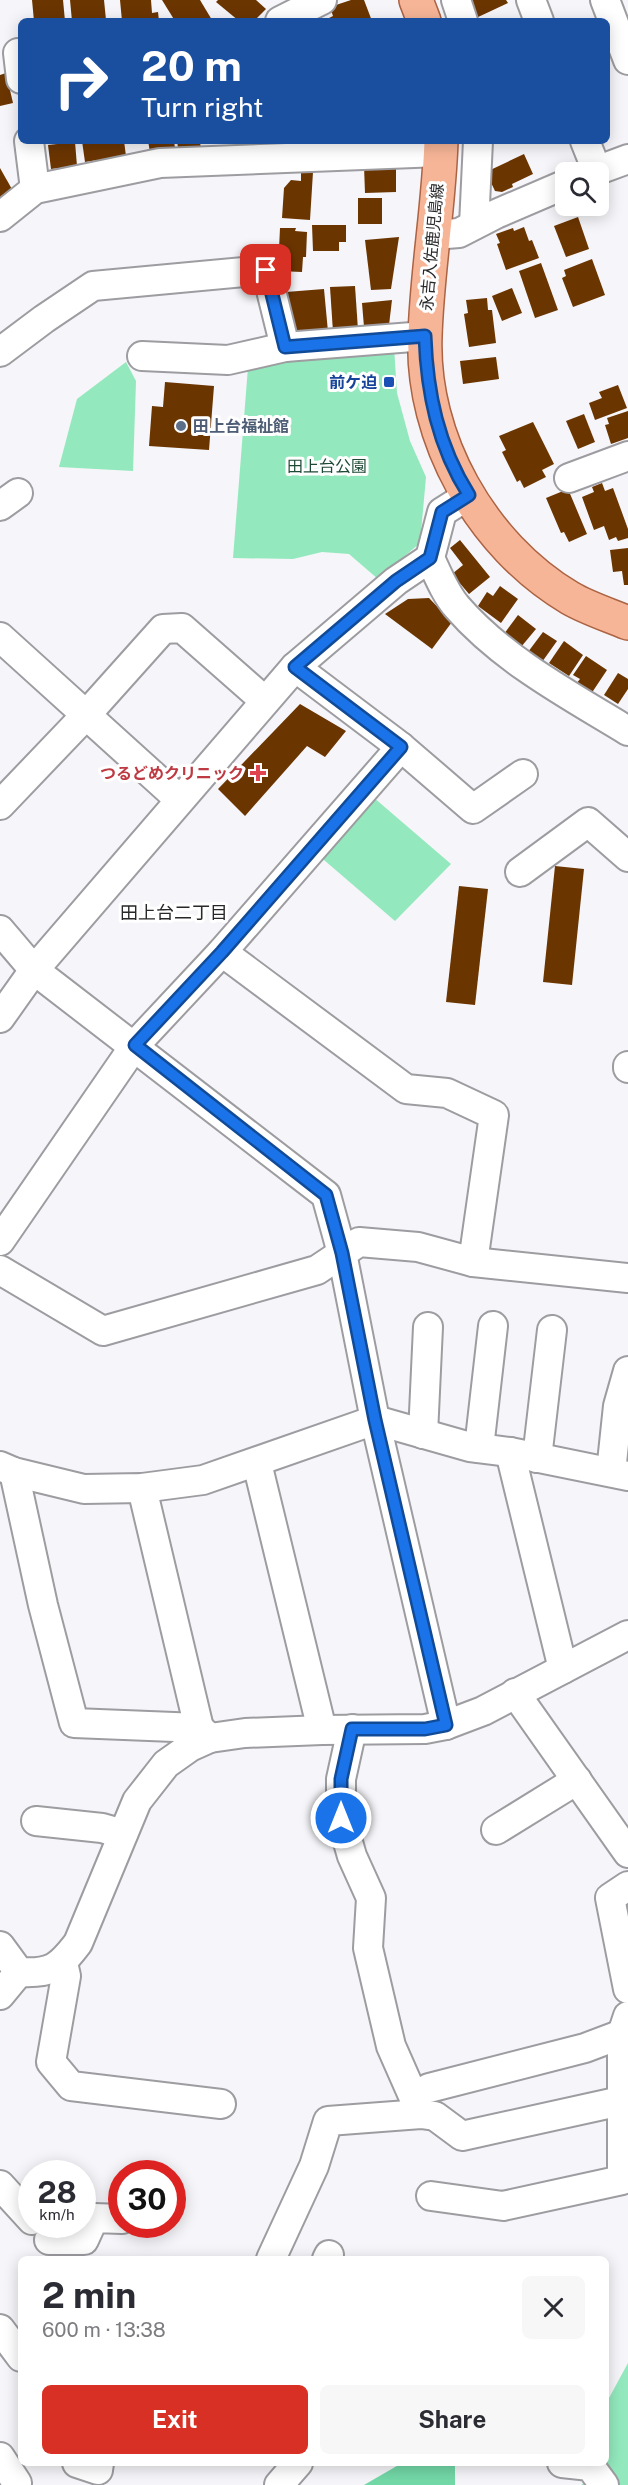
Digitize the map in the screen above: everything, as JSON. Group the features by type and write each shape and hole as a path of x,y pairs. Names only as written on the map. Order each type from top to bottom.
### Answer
{"main road":[{"path":"416,0 423,18"},
{"name":"永吉入佐鹿児島線","path":"440,146 425,336 427,376 436,424 453,469 469,495 517,558 570,598 628,623"}],"street":[{"path":"286,18 322,0"},
{"path":"456,0 462,18"},
{"path":"531,0 538,18"},
{"path":"604,0 628,60"},
{"path":"29,144 35,189"},
{"path":"474,225 478,144"},
{"path":"586,144 592,162"},
{"path":"0,217 35,189 160,163 440,146"},
{"path":"609,166 628,159"},
{"path":"434,235 459,233 555,189"},
{"path":"0,352 93,286 266,270 285,347"},
{"path":"142,356 228,360 285,347 425,336"},
{"path":"569,478 628,456"},
{"path":"0,1018 34,970 295,667 396,581 430,558 442,512 469,495"},
{"path":"430,558 456,605 486,636 556,687 628,731"},
{"path":"0,805 86,715 163,629 182,628 265,701"},
{"path":"0,637 179,799"},
{"path":"295,667 401,747 473,810 523,774"},
{"path":"0,1241 135,1045 222,952 401,747"},
{"path":"520,872 588,822 628,857"},
{"path":"0,930 34,970 135,1045 326,1195 342,1253 375,1420 446,1725"},
{"path":"222,952 406,1089 447,1093 494,1115 473,1262"},
{"path":"0,1270 103,1331 317,1270 359,1242 418,1247 473,1262 628,1278"},
{"path":"479,1448 493,1326"},
{"path":"423,1434 428,1328"},
{"path":"537,1458 552,1330"},
{"path":"628,1371 618,1406 619,1474 479,1448 375,1420 203,1480 142,1488 84,1489 7,1469 74,1723 205,1733 425,1729 446,1725 483,1711 628,1635"},
{"path":"510,1452 562,1669"},
{"path":"257,1463 322,1730"},
{"path":"142,1488 205,1733"},
{"path":"515,1693 577,1780 624,1837"},
{"path":"352,1729 341,1779 341,1818 352,1856 371,1898 368,1948 391,2046 421,2114"},
{"path":"19,1972 38,1973 63,1963 78,1943 137,1801 166,1764 205,1733"},
{"path":"496,1830 577,1780"},
{"path":"36,1821 102,1828 123,1834"},
{"path":"628,1886 610,1898 628,1989"},
{"path":"0,1946 19,1972"},
{"path":"63,1963 66,1976 51,2062 71,2086 221,2104"},
{"path":"0,1995 19,1972"},
{"path":"429,2088 585,2048 625,2025"},
{"path":"431,2196 503,2206 622,2180 621,2101 625,2025"},
{"path":"272,2256 314,2166 328,2121 421,2114 435,2116 462,2136 621,2101"},
{"path":"0,2185 18,2207"},
{"path":"63,2238 84,2240 85,2238"},
{"path":"0,2329 18,2353"},
{"path":"0,2358 15,2371 18,2370"},
{"path":"0,2457 17,2483"},
{"path":"86,2466 99,2470 99,2466"},
{"path":"279,2485 295,2466"},
{"path":"590,2466 604,2485"}],"green space":[{"name":"田上台公園","path":"394,347 397,393 410,441 426,477 420,543 378,579 349,554 322,552 293,559 233,558 248,367 282,358"},
{"path":"126,362 136,381 133,471 59,467 77,399"},
{"path":"373,797 451,864 395,921 324,860 324,849"},
{"path":"628,2363 628,2485 581,2485 592,2479 594,2466 609,2466 609,2398"},
{"path":"397,2466 455,2466 455,2485 364,2485"}],"building":[{"path":"32,0 63,0 65,18 34,18"},
{"path":"70,0 104,0 106,18 72,18"},
{"path":"120,0 151,0 152,13 158,12 159,18 122,18"},
{"path":"162,0 200,0 211,18 173,18"},
{"path":"218,0 256,0 266,9 257,18 235,18 216,2"},
{"path":"351,0 364,0 371,18 329,18 333,16 330,7"},
{"path":"467,0 506,0 508,3 476,18"},
{"path":"6,73 13,103 0,106 0,75"},
{"path":"75,144 77,166 51,169 48,145"},
{"path":"82,144 124,144 126,156 85,162"},
{"path":"149,144 174,144 175,148 150,152"},
{"path":"177,144 200,144 201,150 179,154"},
{"path":"524,154 533,174 512,184 513,187 502,192 495,191 486,172"},
{"path":"364,166 396,166 396,192 365,193"},
{"path":"0,168 13,191 0,198"},
{"path":"301,172 313,172 310,220 282,218 284,188 291,180 301,181"},
{"path":"358,198 382,198 382,224 358,224"},
{"path":"578,217 589,249 566,257 554,226"},
{"path":"312,225 346,225 346,242 339,242 339,251 313,251"},
{"path":"524,227 539,258 506,270 496,234"},
{"path":"280,228 296,228 295,231 307,232 306,257 303,257 302,272 278,271"},
{"path":"399,237 391,289 371,290 365,240"},
{"path":"592,259 605,295 573,307 562,278 566,276 564,270"},
{"path":"541,263 558,310 535,318 519,271"},
{"path":"355,286 358,330 333,332 330,287"},
{"path":"512,288 522,313 502,321 492,296"},
{"path":"324,289 328,332 296,336 286,292"},
{"path":"487,298 488,310 492,310 496,343 469,347 464,314 468,313 466,300"},
{"path":"392,300 389,325 364,327 362,303"},
{"path":"496,357 499,379 463,384 460,361"},
{"name":"田上台福祉館","path":"165,382 214,386 209,450 149,446 152,406 163,407"},
{"path":"618,385 627,408 595,420 589,403 602,398 599,392"},
{"path":"628,411 628,438 611,444 605,425 609,424 607,418"},
{"path":"584,414 595,442 578,449 566,421"},
{"path":"533,422 554,464 542,470 546,477 524,488 520,480 517,482 502,452 506,450 499,436"},
{"path":"602,483 605,491 613,488 628,529 628,538 618,541 616,537 609,540 604,526 594,530 582,497 594,492 592,487"},
{"path":"568,489 587,534 569,542 564,532 561,533 546,498"},
{"path":"460,540 490,577 469,594 452,574 463,565 450,548"},
{"path":"628,548 628,585 624,585 622,571 613,572 610,550"},
{"path":"500,586 518,599 501,623 478,606 487,592 493,596"},
{"path":"429,598 452,622 432,649 385,614 408,599"},
{"path":"518,615 536,629 521,647 504,634"},
{"path":"543,632 557,641 542,662 528,652"},
{"path":"564,641 583,655 569,676 549,663"},
{"path":"586,656 607,670 591,694 576,684 580,679 573,675"},
{"path":"618,673 628,679 628,689 618,704 604,695"},
{"name":"つるどめクリニック","path":"300,704 346,731 325,757 307,746 245,816 218,789"},
{"path":"555,866 584,869 572,985 543,982"},
{"path":"459,886 488,889 475,1005 446,1002"}],"place":[{"name":"前ケ迫","path":"389,382"},
{"name":"田上台福祉館","path":"181,426"},
{"name":"つるどめクリニック","path":"258,773"}],"district":[{"name":"田上台二丁目","path":"174,912"}],"route":[{"path":"266,270 285,347 425,336 426,366 436,424 453,469 469,495 442,512 430,558 396,581 295,667 401,747 222,952 135,1045 326,1195 342,1253 375,1420 446,1725 425,1729 352,1729 341,1779 341,1818"}]}
